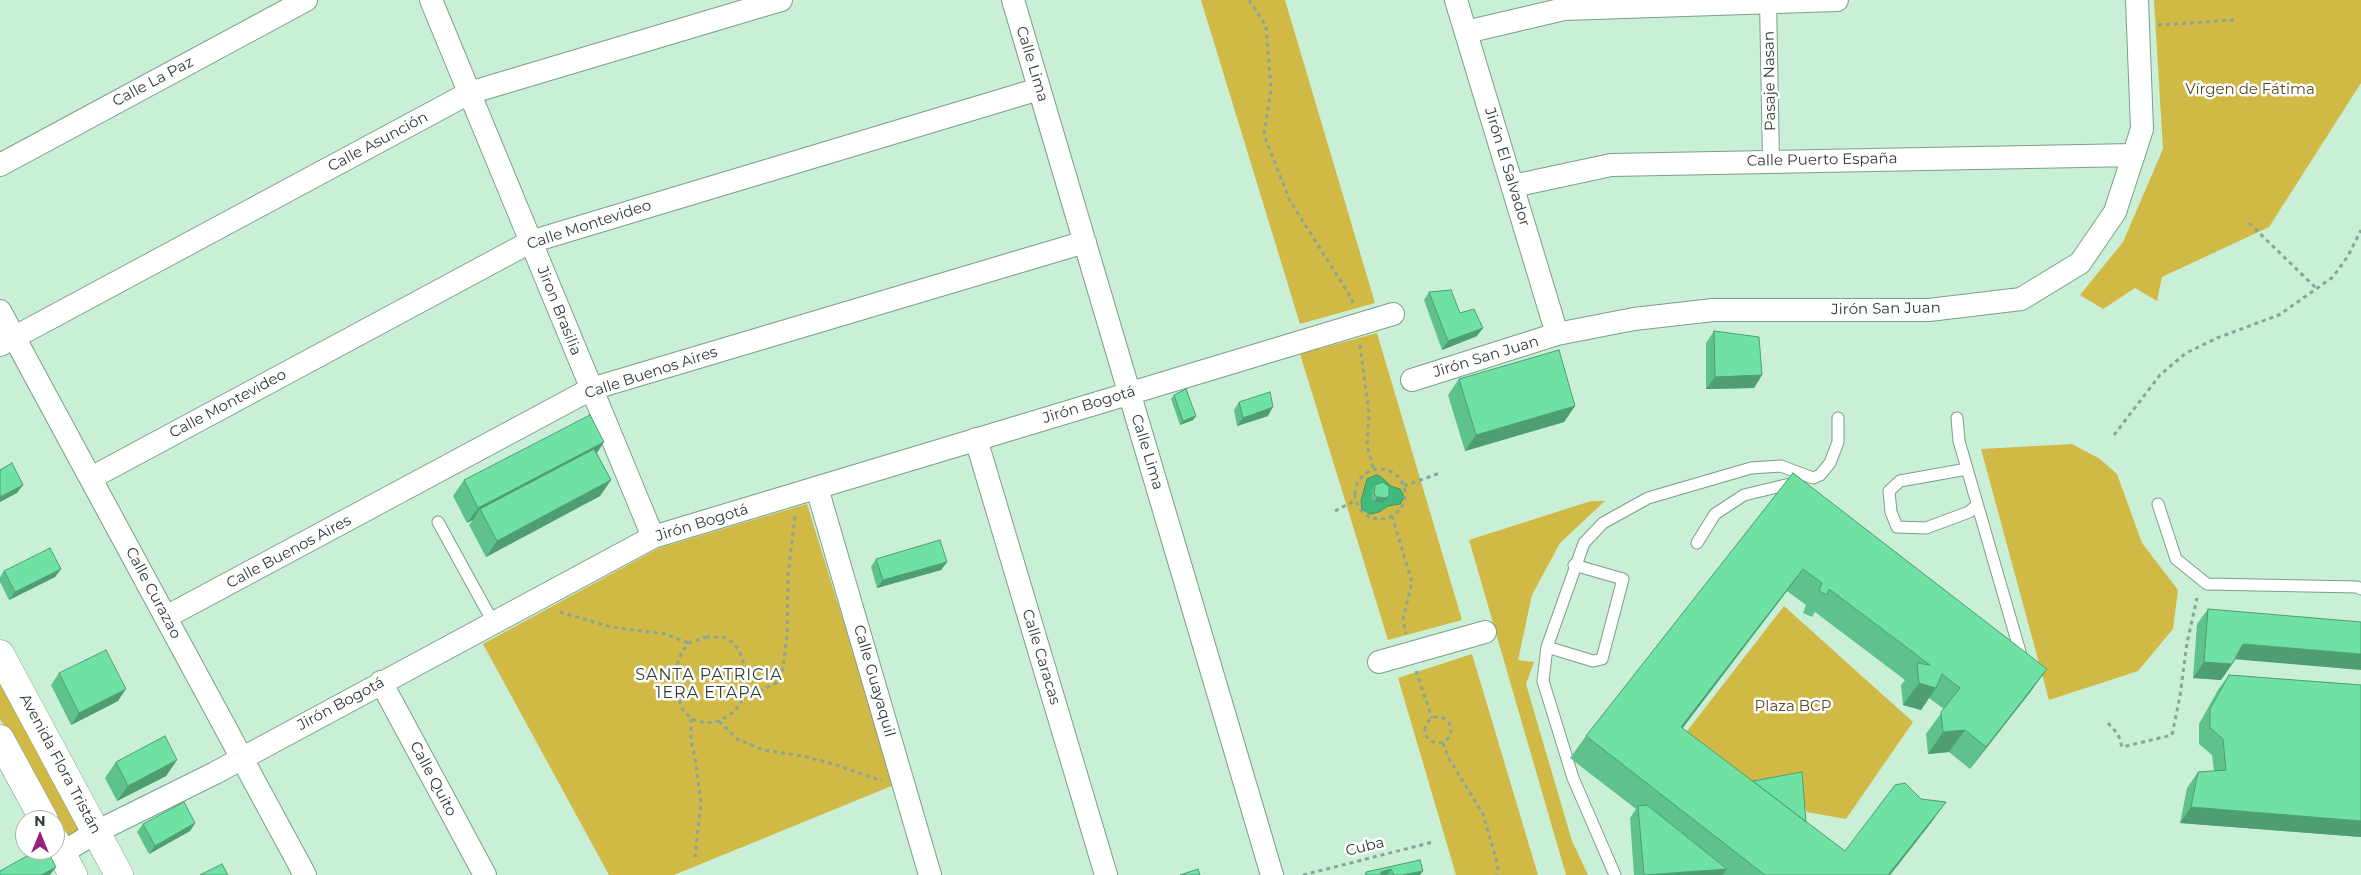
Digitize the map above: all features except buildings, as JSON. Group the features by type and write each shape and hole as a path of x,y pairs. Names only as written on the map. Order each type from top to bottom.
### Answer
{"main road":[{"name":"Avenida Flora Tristán","path":"0,654 119,875"},
{"path":"0,738 39,810"}],"street":[{"name":"Calle La Paz","path":"0,165 306,0"},
{"name":"Jiron Brasilia","path":"431,0 653,537"},
{"name":"Calle Asunción","path":"7,341 469,94 781,0"},
{"name":"Calle Lima","path":"1013,0 1272,875"},
{"name":"Jirón El Salvador","path":"1456,0 1557,334"},
{"path":"1466,32 1564,9 1837,0"},
{"name":"Jirón San Juan","path":"1412,380 1557,334 1634,319 1713,310 1928,310 2021,299 2080,263 2115,212 2142,129 2137,0"},
{"name":"Pasaje Nasan","path":"1768,1 1771,161"},
{"name":"Calle Montevideo","path":"91,478 530,242 1039,89"},
{"name":"Calle Puerto España","path":"1513,186 1610,164 2134,155"},
{"name":"Calle Buenos Aires","path":"166,617 591,390 1085,242"},
{"name":"Calle Curazao","path":"0,311 7,341 91,478 305,875"},
{"name":"Jirón Bogotá","path":"65,855 96,832 242,758 653,537 1392,314"},
{"name":"Calle Caracas","path":"976,440 1106,875"},
{"name":"Calle Guayaquil","path":"807,490 930,875"},
{"path":"1379,662 1485,632"},
{"name":"Calle Quito","path":"381,682 485,875"}],"lane":[{"path":"1697,543 1715,514 1744,495 1820,475 1830,463 1838,442 1838,418"},
{"path":"1957,418 1959,441 1976,506 2024,665"},
{"path":"1615,875 1572,778 1543,681 1546,647 1574,565 1584,543 1603,523 1648,498 1751,468 1781,466 1813,478"},
{"path":"1967,470 1900,481 1889,491 1891,512 1896,527 1926,528 1969,512 1976,506"},
{"path":"2158,504 2176,559 2207,584 2357,587 2361,589"},
{"path":"438,522 493,622"},
{"path":"1546,647 1593,661 1602,659 1623,579 1574,565"}],"path":[{"path":"1249,0 1266,26 1272,89 1264,135 1290,201 1352,299 1358,324 1369,414 1368,445 1374,471"},
{"path":"2138,26 2235,20"},
{"path":"2249,222 2316,288"},
{"path":"2114,435 2160,376 2186,353 2217,338 2278,315 2333,277 2348,256 2361,230"},
{"path":"1388,470 1396,474 1404,486 1405,498 1403,506 1392,516 1382,519 1373,518 1359,508 1356,500 1358,483 1363,476 1374,471 1388,470"},
{"path":"1404,486 1440,473"},
{"path":"743,690 762,690 776,683 782,675 787,634 788,576 807,490"},
{"path":"1335,510 1356,500"},
{"path":"1392,516 1412,582 1403,619 1424,700 1432,718"},
{"path":"2108,723 2118,734 2122,747 2172,735 2180,696 2187,643 2197,598"},
{"path":"557,611 611,628 665,634 689,643"},
{"path":"706,637 723,637 732,642 739,650 743,661 743,690 740,702 734,712 719,721 706,723 691,719 681,706 676,685 676,668 682,652 689,643 706,637"},
{"path":"1441,717 1451,725 1450,737 1443,742 1434,742 1427,737 1425,728 1432,718 1441,717"},
{"path":"691,719 691,741 701,802 695,857"},
{"path":"719,721 737,739 764,750 818,760 886,782"},
{"path":"1443,742 1448,757 1483,814 1498,866 1497,875"},
{"name":"Cuba","path":"1303,875 1433,842"}],"green space":[{"path":"1201,0 1285,0 1375,303 1300,324"},
{"name":"Vírgen de Fátima","path":"2154,0 2361,0 2361,83 2269,227 2162,277 2157,301 2135,288 2103,309 2080,295 2123,242 2163,149"},
{"path":"1377,333 1462,620 1388,640 1300,354"},
{"path":"2072,444 2100,459 2117,474 2142,543 2178,590 2173,629 2138,671 2049,700 1981,449"},
{"path":"1591,501 1605,501 1560,543 1532,595 1518,660 1534,662 1526,684 1572,841 1588,875 1566,875 1469,540"},
{"path":"807,504 894,785 674,875 609,875 483,644 659,548"},
{"name":"Plaza BCP","path":"1784,606 1913,722 1846,819 1807,812 1793,778 1735,790 1677,744"},
{"path":"1472,654 1538,875 1456,875 1398,678"},
{"path":"0,675 79,824 78,837 71,841 65,836 65,810 49,810 0,719"}],"shaded area":[{"path":"1376,475 1380,476 1391,486 1400,489 1404,497 1400,504 1388,506 1379,512 1370,514 1362,509 1361,501 1367,479"}],"district":[{"name":"SANTA PATRICIA 1ERA ETAPA","path":"709,684"}]}
